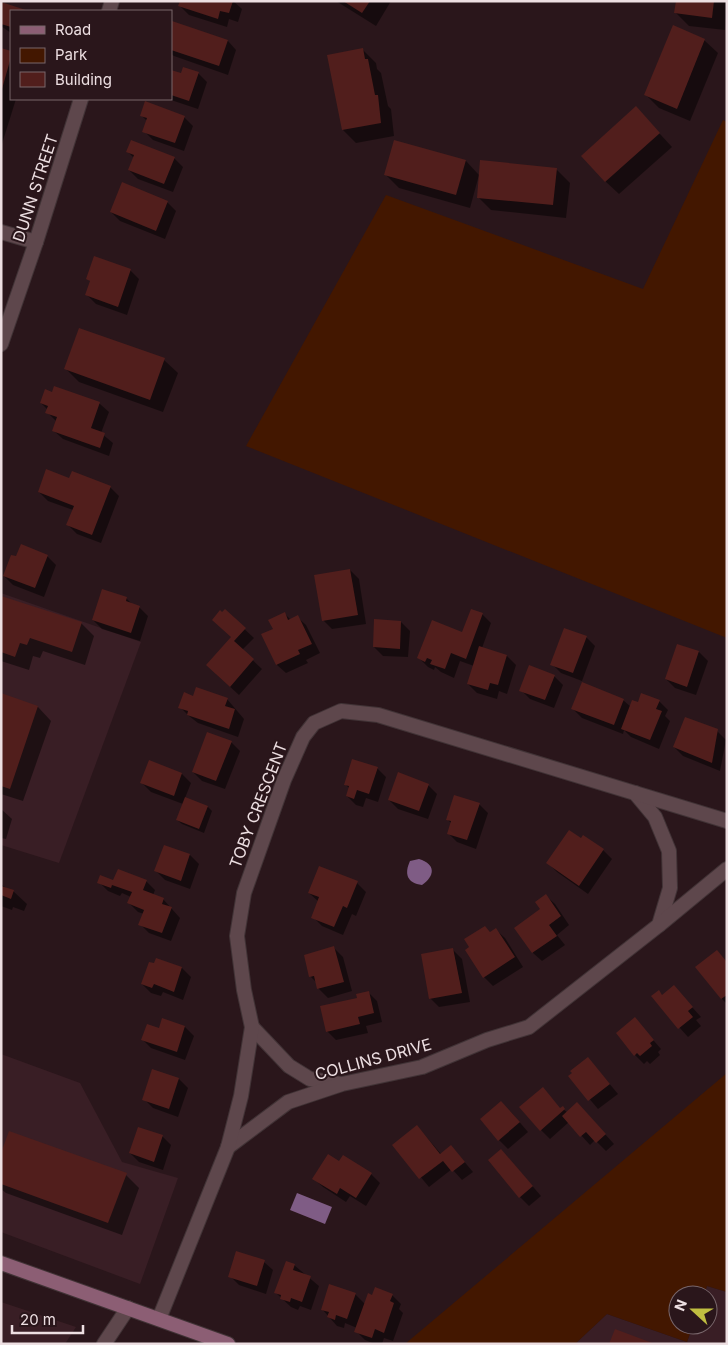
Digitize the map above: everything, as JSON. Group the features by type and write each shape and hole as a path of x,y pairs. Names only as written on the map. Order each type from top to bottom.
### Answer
{"main road":[{"path":"1,1263 228,1344"}],"street":[{"name":"DUNN STREET","path":"1,344 36,242 81,100"},
{"path":"1,232 36,242"},
{"name":"TOBY CRESCENT","path":"228,1147 241,1096 252,1027 244,990 237,936 244,893 284,780 303,737 314,724 341,711 378,714 727,821"},
{"path":"635,793 655,817 669,851 670,888 659,926"},
{"name":"COLLINS DRIVE","path":"228,1147 288,1102 342,1084 422,1067 487,1040 529,1027 659,926 727,869"},
{"path":"252,1027 289,1066 310,1079 342,1084"},
{"path":"159,1319 228,1147"},
{"path":"104,1344 128,1308"}],"shaded area":[{"path":"1,593 141,642 59,863 1,845"},
{"path":"419,859 425,861 432,870 429,878 422,885 410,880 407,874 410,861"},
{"path":"1,1054 80,1083 122,1162 178,1178 140,1284 1,1232"},
{"path":"297,1193 332,1207 325,1224 290,1210"},
{"path":"718,1289 727,1292 727,1344 575,1344 607,1314 687,1342 689,1335 718,1335"},
{"path":"1,1302 76,1327 65,1344 1,1344"}],"green space":[{"path":"723,120 727,122 727,638 246,446 386,195 643,289"},
{"path":"727,1073 727,1292 718,1289 718,1285 668,1285 668,1335 689,1335 687,1342 607,1314 575,1344 405,1344"}],"building":[{"path":"180,1 233,1 229,13 220,11 218,19 178,6"},
{"path":"343,1 370,1 362,13"},
{"path":"676,1 714,1 712,18 674,13"},
{"path":"1,2 26,10 10,10 10,27 1,24"},
{"path":"172,21 228,40 219,66 172,50"},
{"path":"673,25 705,39 677,109 644,95"},
{"path":"1,48 10,51 10,61 2,89"},
{"path":"363,48 365,59 368,59 375,95 378,95 381,123 342,130 327,55"},
{"path":"183,67 199,72 189,101 172,95 172,70 181,73"},
{"path":"145,101 185,116 175,143 142,132 147,118 140,116"},
{"path":"636,106 660,133 605,182 581,156"},
{"path":"131,140 175,157 164,184 128,170 134,155 126,152"},
{"path":"394,140 466,160 456,195 384,175"},
{"path":"480,160 557,168 553,205 477,198"},
{"path":"122,182 168,201 156,231 110,212"},
{"path":"94,256 131,269 118,307 85,295 90,281 86,279"},
{"path":"79,328 165,358 150,400 64,369"},
{"path":"54,386 100,402 91,428 105,433 100,448 52,431 57,417 45,413 48,406 40,403 45,389 52,392"},
{"path":"46,469 69,478 72,471 111,486 92,535 66,525 74,506 38,492"},
{"path":"21,544 48,555 35,588 3,576 11,555 16,556"},
{"path":"350,569 358,615 322,621 314,575"},
{"path":"102,589 127,597 126,601 140,606 131,633 92,620"},
{"path":"1,596 82,622 72,652 30,638 27,645 20,643 15,657 1,652"},
{"path":"225,609 246,628 234,641 254,659 230,687 206,665 231,637 212,620 220,610 222,612"},
{"path":"471,609 483,613 466,659 451,653 445,669 430,664 432,660 427,658 425,662 417,658 432,620 462,632"},
{"path":"285,612 288,620 298,615 312,644 298,650 300,654 276,665 261,634 273,629 268,620"},
{"path":"374,619 401,621 400,649 373,647"},
{"path":"564,628 587,636 573,673 550,665"},
{"path":"677,644 699,651 687,687 665,679"},
{"path":"479,646 507,655 498,685 490,683 488,690 467,684"},
{"path":"529,665 555,675 545,700 519,691"},
{"path":"582,682 624,699 614,725 571,709"},
{"path":"196,687 228,698 225,706 235,709 229,729 187,715 188,711 178,708 184,692 193,696"},
{"path":"1,693 38,706 10,789 1,786"},
{"path":"641,693 660,700 656,709 662,711 650,740 621,729 632,700 638,702"},
{"path":"685,717 718,729 712,763 673,747"},
{"path":"207,732 232,741 216,781 192,772"},
{"path":"352,759 378,767 369,794 357,790 354,799 346,796 349,786 344,785"},
{"path":"149,760 182,773 174,796 140,783"},
{"path":"398,772 429,784 419,811 388,800"},
{"path":"454,795 480,803 467,840 447,834 451,821 446,820"},
{"path":"185,797 208,806 199,829 176,820"},
{"path":"569,830 581,838 583,835 604,849 579,886 546,863"},
{"path":"164,845 190,854 181,881 154,871"},
{"path":"319,866 358,881 347,908 343,906 334,927 311,918 319,897 308,893"},
{"path":"118,869 147,880 143,890 164,898 162,904 172,907 162,933 138,925 144,910 127,903 132,892 112,885 111,888 97,883 100,875 113,880"},
{"path":"1,886 14,890 11,899 1,895"},
{"path":"546,894 561,916 549,925 557,936 532,953 514,928 540,909 535,902"},
{"path":"485,926 490,932 496,928 515,957 483,978 465,950 469,947 464,939"},
{"path":"334,946 344,982 317,989 314,976 309,977 304,955"},
{"path":"453,948 462,993 429,999 421,954"},
{"path":"717,950 727,962 727,995 721,999 695,967"},
{"path":"156,958 182,967 174,992 154,984 152,988 141,984 149,962 154,963"},
{"path":"674,985 693,1007 688,1011 693,1017 678,1029 651,996 659,990 662,995"},
{"path":"369,991 374,1013 358,1017 360,1024 326,1032 320,1006 357,998 356,994"},
{"path":"635,1017 654,1040 650,1043 652,1046 640,1056 637,1053 634,1056 616,1033"},
{"path":"162,1018 185,1026 177,1052 141,1040 147,1024 159,1028"},
{"path":"588,1057 610,1084 588,1101 568,1076 572,1073 570,1071"},
{"path":"152,1069 179,1078 169,1109 142,1100"},
{"path":"543,1087 560,1108 563,1106 565,1109 540,1131 519,1107"},
{"path":"501,1101 520,1122 498,1141 480,1119"},
{"path":"577,1102 606,1134 596,1143 586,1132 580,1137 562,1116"},
{"path":"417,1125 440,1154 451,1145 465,1162 452,1172 443,1161 419,1179 392,1145"},
{"path":"138,1127 163,1135 154,1162 129,1153"},
{"path":"9,1131 127,1173 108,1223 1,1184 1,1153"},
{"path":"501,1149 533,1186 519,1198 488,1160"},
{"path":"328,1154 339,1161 343,1155 372,1173 356,1198 340,1188 337,1194 312,1179"},
{"path":"236,1251 265,1260 257,1286 228,1277"},
{"path":"286,1261 295,1264 293,1270 311,1276 302,1302 291,1298 290,1302 280,1299 281,1295 274,1293"},
{"path":"329,1284 356,1293 347,1319 336,1315 335,1320 327,1317 329,1312 321,1310"},
{"path":"375,1287 393,1294 390,1301 394,1303 384,1333 375,1329 372,1338 354,1332 368,1293 372,1295"},
{"path":"615,1329 655,1344 609,1344"}]}
